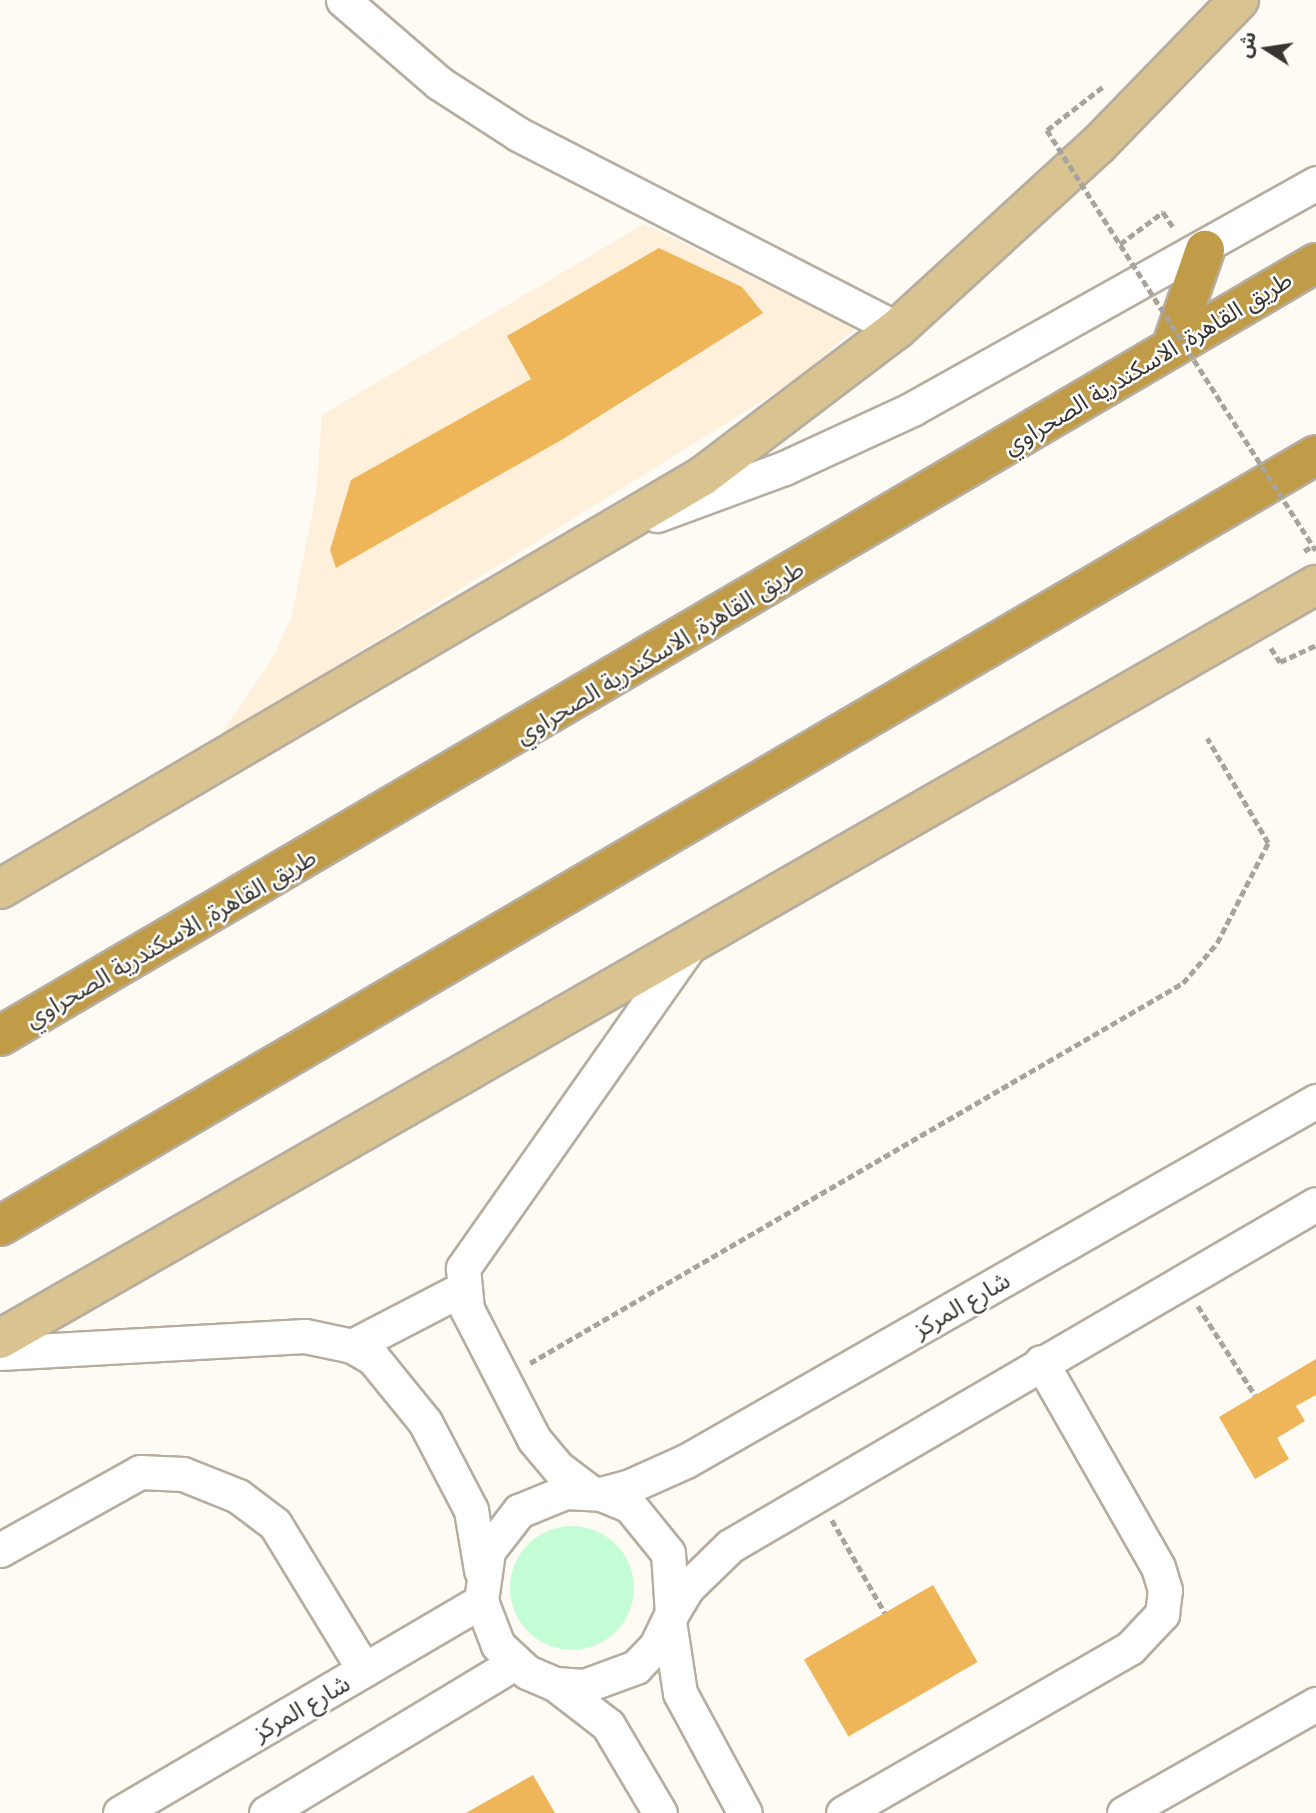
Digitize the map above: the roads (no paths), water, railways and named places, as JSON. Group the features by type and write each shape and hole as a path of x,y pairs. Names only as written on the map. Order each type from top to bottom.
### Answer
{"highway":[{"path":"1171,348 1205,250"},
{"name":"طريق القاهرة, الاسكندرية الصحراوي","path":"0,1036 1316,263"},
{"path":"0,1226 1316,455"}],"main road":[{"path":"0,889 623,526 703,475 897,329 1098,145 1239,0"},
{"path":"0,1339 698,934 1316,585"}],"street":[{"path":"343,0 439,83 518,134 897,329"},
{"path":"623,526 874,428 1205,250 1316,183"},
{"path":"698,934 471,1250 462,1289 502,1379 545,1455 596,1493 629,1506 668,1553 671,1617 680,1693 745,1813"},
{"name":"شارع المركز","path":"596,1493 686,1461 1316,1101"},
{"path":"555,1684 584,1686 636,1667 671,1617 730,1546 1316,1205"},
{"path":"352,1346 462,1289"},
{"path":"0,1353 305,1336 352,1346 373,1359 425,1422 471,1510 487,1624 515,1663 555,1684 608,1725 660,1813"},
{"path":"843,1813 1130,1648 1162,1614 1165,1590 1158,1567 1042,1363"},
{"path":"0,1550 140,1472 183,1474 238,1496 275,1524 364,1670"},
{"path":"481,1588 501,1529 519,1511 552,1495 596,1493"},
{"name":"شارع المركز","path":"120,1813 364,1670 481,1588"},
{"path":"266,1813 515,1663"},
{"path":"1124,1813 1316,1704"}]}
